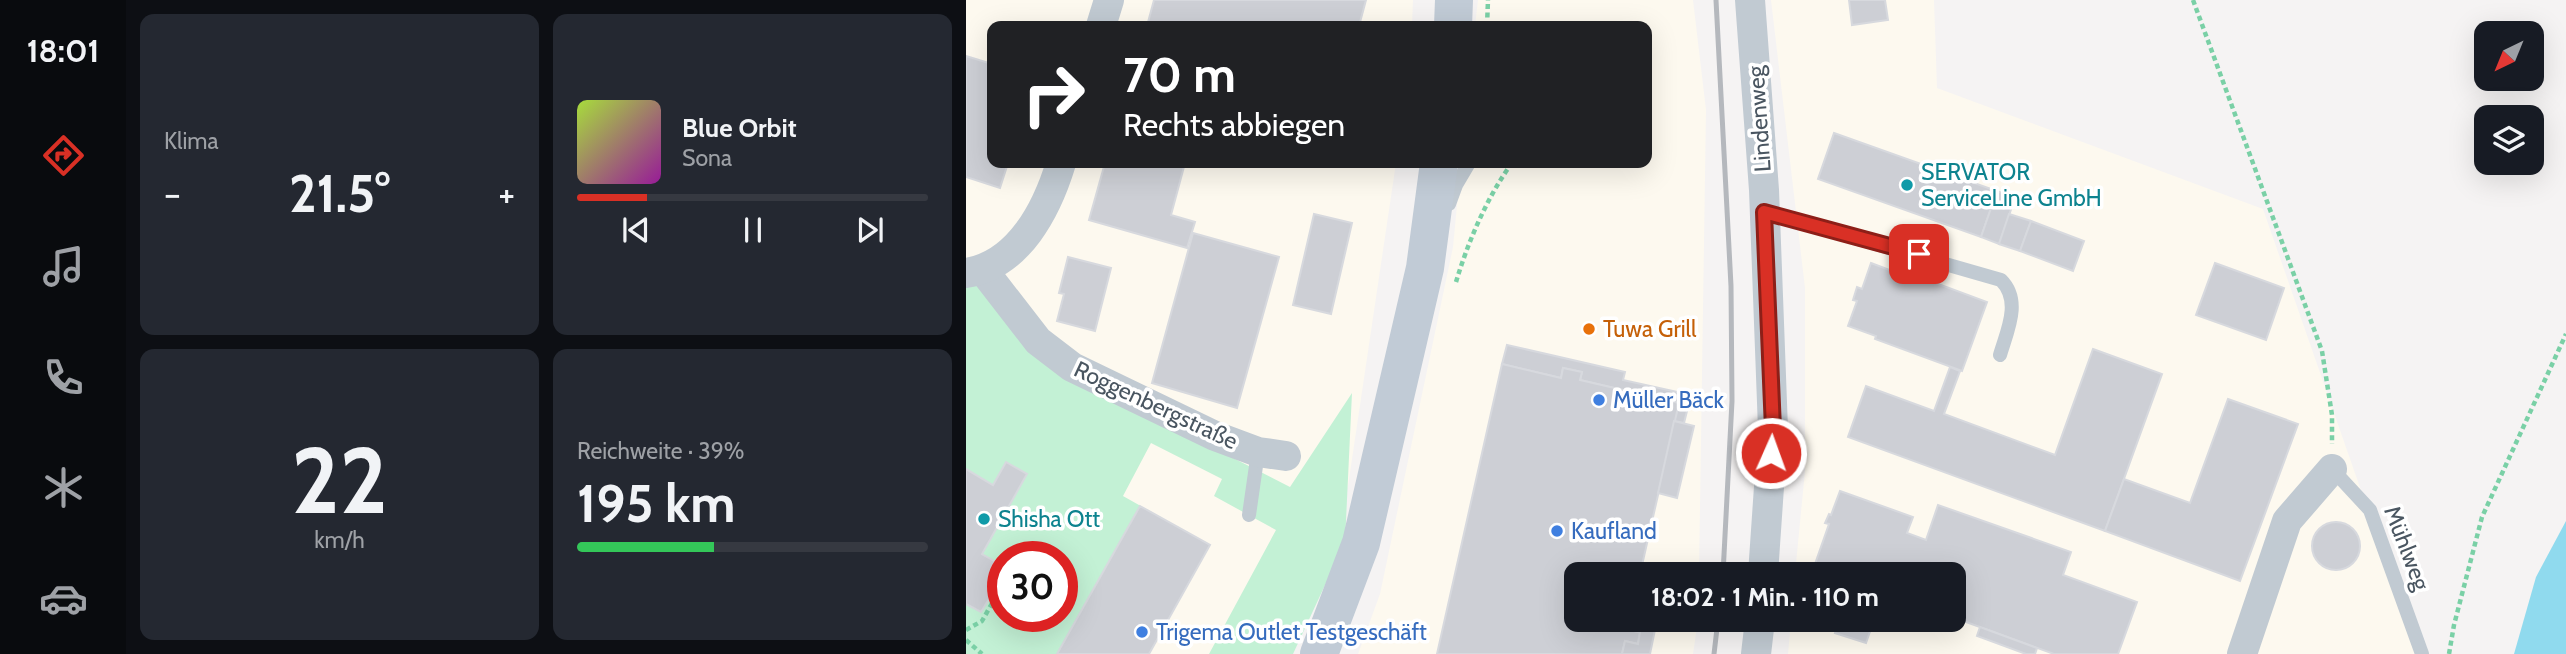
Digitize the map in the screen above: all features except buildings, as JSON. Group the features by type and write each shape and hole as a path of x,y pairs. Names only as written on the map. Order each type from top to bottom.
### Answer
{"main road":[{"path":"1453,21 1454,0"},
{"path":"1319,654 1361,543 1425,268 1439,168"}],"street":[{"path":"1103,21 1109,0"},
{"name":"Lindenweg","path":"1750,0 1764,212 1773,429 1764,562"},
{"path":"975,272 1012,251 1027,233 1041,214 1059,168"},
{"name":"Roggenbergstraße","path":"975,272 1038,341 1072,368 1214,436 1272,454"},
{"path":"2242,654 2287,521 2332,469"},
{"path":"1756,654 1759,632"}],"lane":[{"path":"1425,268 1455,185 1466,168"},
{"path":"1764,212 2001,280 2010,293 2012,312 2000,355"},
{"path":"1250,515 1272,454"},
{"name":"Mühlweg","path":"2332,469 2370,510 2422,654"}],"path":[{"path":"1488,0 1488,21"},
{"path":"2193,0 2322,351 2332,415 2332,469"},
{"path":"2449,654 2482,517 2566,334"},
{"path":"966,630 982,621 987,612"},
{"path":"966,640 982,654"}],"shaded area":[{"path":"966,0 1413,0 1412,21 987,21 987,168 1395,168 1348,486 1267,654 966,654"},
{"path":"1478,0 1693,0 1706,110 1699,562 1564,562 1564,632 1696,632 1693,654 1358,654 1380,594 1453,247 1461,168 1652,168 1652,21 1476,21"},
{"path":"1771,0 1934,0 1937,88 2263,209 2418,654 1788,654 1790,632 1966,632 1966,562 1796,562 1805,471 1805,288"}],"green space":[{"path":"966,286 978,286 1178,430 1290,487 1352,393 1345,542 1293,654 1209,654 1276,530 1214,496 1222,479 1151,443 1123,496 1210,545 1149,654 966,654"}],"water":[{"path":"2566,521 2566,654 2514,654 2536,577"}],"railway":[{"path":"1716,0 1731,286 1732,401 1724,562"},
{"path":"1714,654 1717,632"}],"place":[{"name":"SERVATOR ServiceLine GmbH","path":"1907,185"},
{"name":"Tuwa Grill","path":"1589,329"},
{"name":"Müller Bäck","path":"1599,400"},
{"name":"Shisha Ott","path":"984,519"},
{"name":"Kaufland","path":"1557,531"},
{"name":"Trigema Outlet Testgeschäft","path":"1142,632"}],"route":[{"path":"1771,453 1773,429 1764,212 1919,254"}]}
